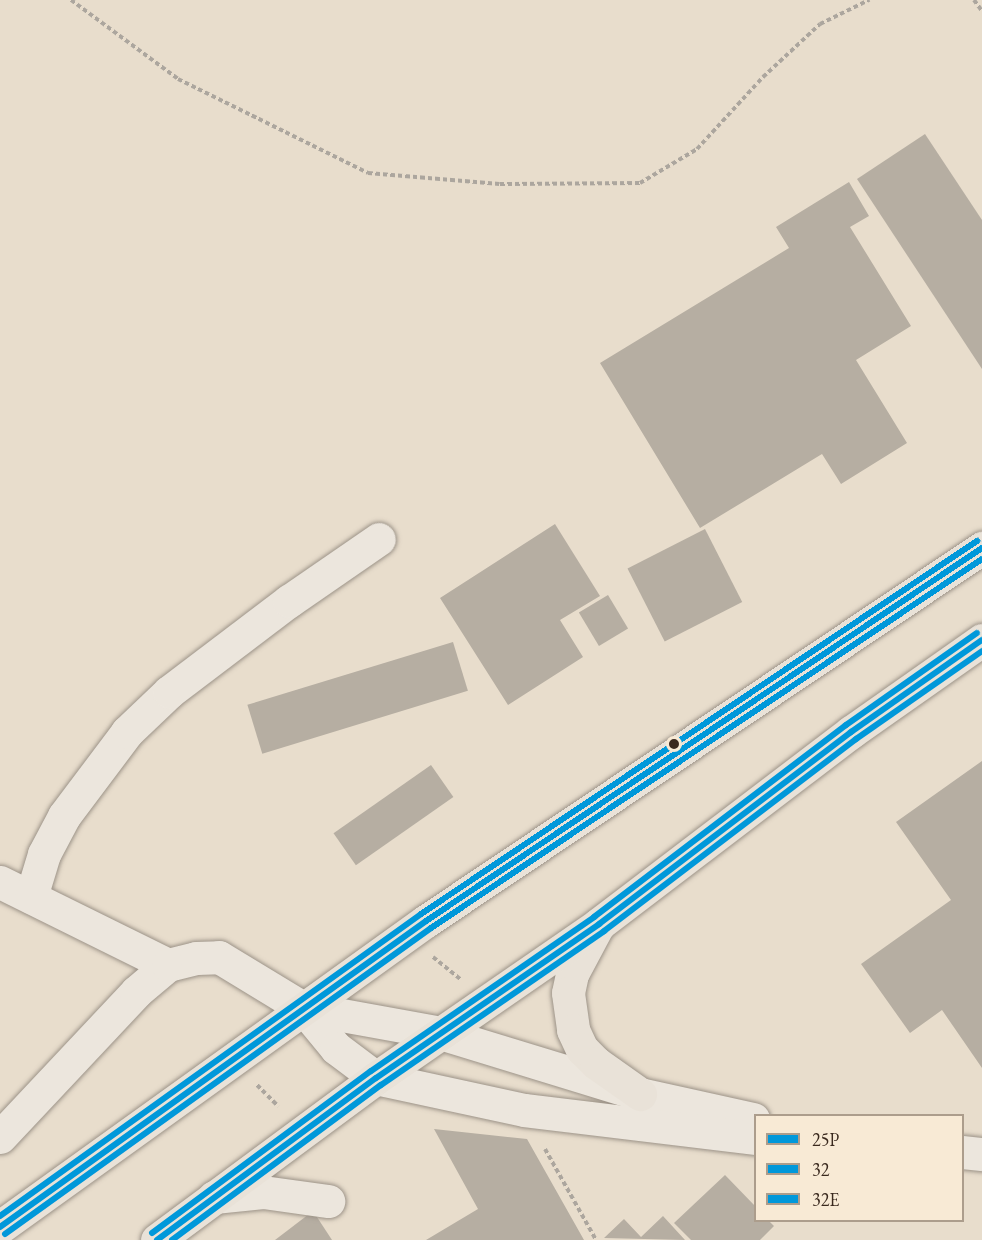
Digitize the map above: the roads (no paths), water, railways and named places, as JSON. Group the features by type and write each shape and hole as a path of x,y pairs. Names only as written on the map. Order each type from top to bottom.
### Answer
{"main road":[{"path":"0,1227 303,1008 982,548"},
{"path":"157,1240 376,1078 598,924 851,732 982,640"},
{"path":"598,924 572,974 568,993 573,1030 582,1049 596,1063 640,1094"}],"street":[{"path":"31,897 44,854 64,816 127,732 178,685 289,601 379,539"},
{"path":"0,882 168,965"},
{"path":"0,1137 136,992 168,965 196,957 219,957 303,1008 336,1048 376,1078 524,1110 754,1138"},
{"path":"303,1008 440,1033 640,1094 754,1119"},
{"path":"964,1152 982,1154"},
{"path":"214,1197 263,1192 328,1201"}]}
